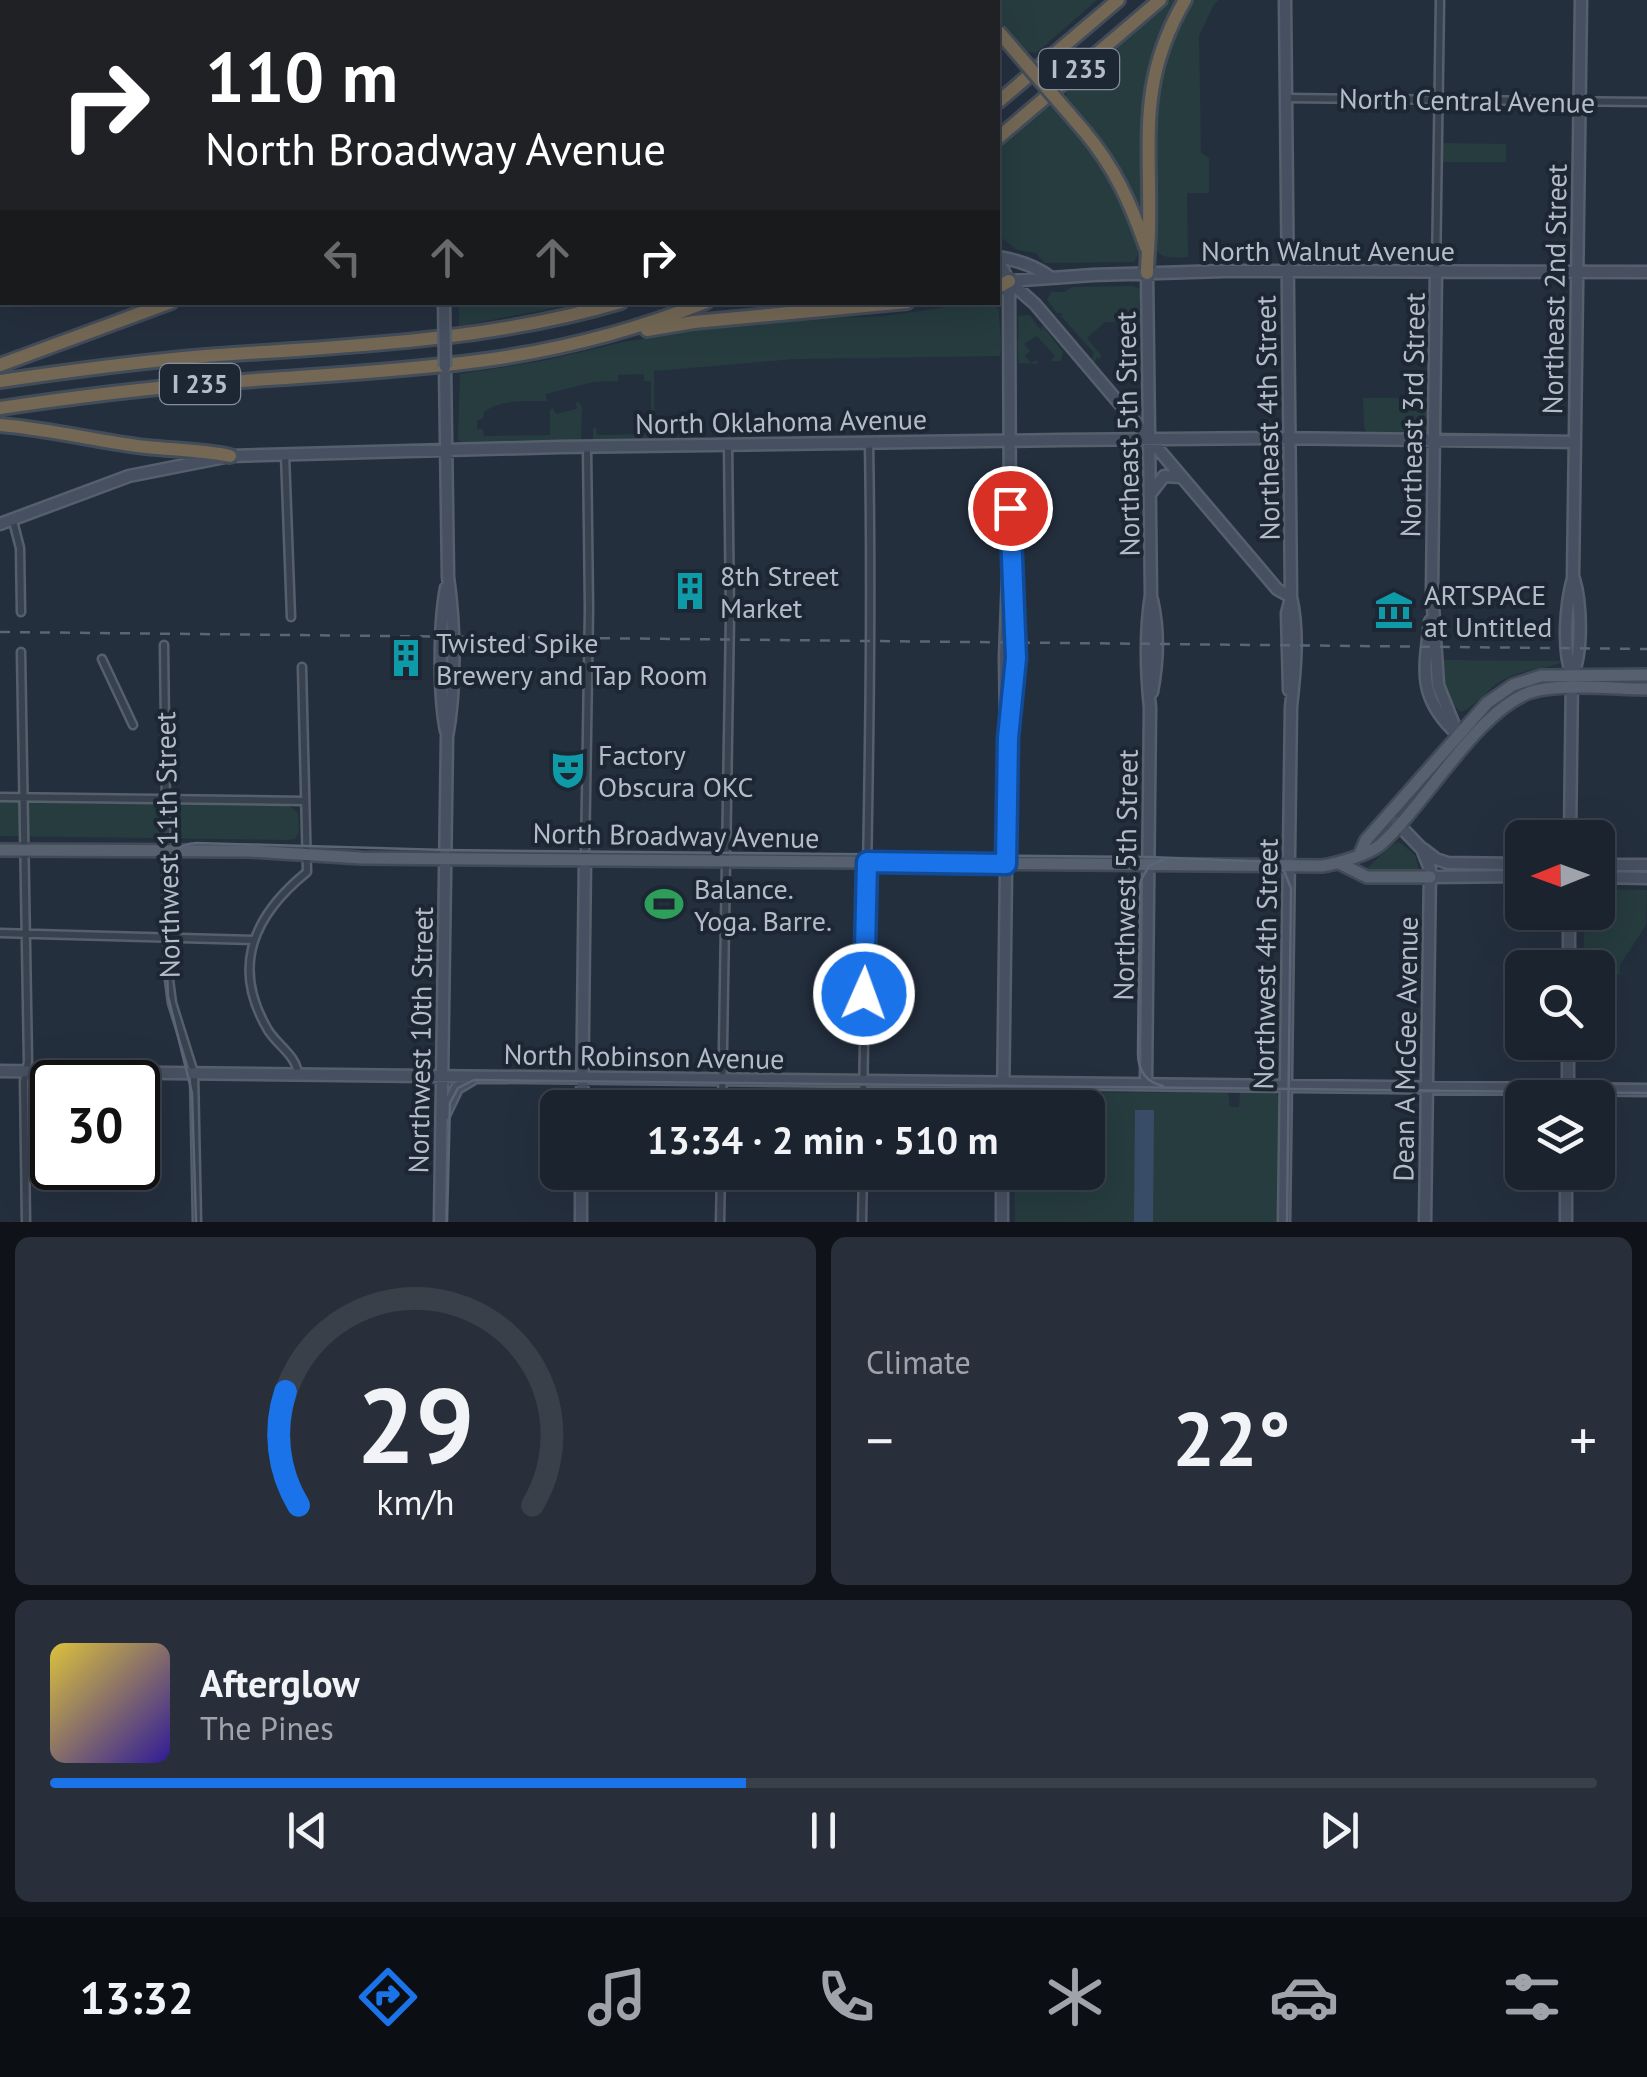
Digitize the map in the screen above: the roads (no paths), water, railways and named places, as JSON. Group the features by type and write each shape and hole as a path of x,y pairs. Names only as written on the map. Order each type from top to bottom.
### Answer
{"highway":[{"path":"1089,25 1103,0"},
{"name":"I 235","path":"1000,100 1118,0"},
{"name":"I 235","path":"1000,136 1160,0"},
{"path":"1147,274 1147,125 1151,92 1164,44 1185,0"},
{"path":"1000,33 1084,131 1117,176 1146,249"},
{"path":"0,366 162,305"},
{"name":"I 235","path":"0,381 143,362 480,334 609,305"},
{"name":"I 235","path":"0,408 156,388 480,361 586,340 698,305"},
{"path":"586,340 694,322 874,305"},
{"path":"0,425 230,456"}],"main road":[{"path":"1463,739 1487,703 1526,679 1647,676"},
{"path":"1463,739 1518,698 1543,690 1647,690"},
{"name":"North Broadway Avenue","path":"0,850 1319,867 1377,848 1391,822 1463,739"},
{"path":"1339,863 1368,877 1430,877"}],"street":[{"name":"Northeast 4th Street","path":"1285,0 1291,596"},
{"name":"Northeast 3rd Street","path":"1440,0 1432,660 1441,696 1463,739"},
{"name":"Northeast 2nd Street","path":"1570,820 1572,675 1578,662 1579,595 1574,578 1574,442 1580,0"},
{"name":"North Central Avenue","path":"1286,98 1647,102"},
{"path":"1000,259 1018,260 1050,278"},
{"name":"North Walnut Avenue","path":"1003,284 1050,278 1288,270 1647,272"},
{"name":"Northeast 5th Street","path":"1146,667 1146,622 1151,595 1147,274"},
{"path":"1003,284 1035,304 1277,590 1291,596"},
{"path":"1003,284 1010,440 1011,657 1003,1090"},
{"name":"Northwest 10th Street","path":"440,1222 452,632 444,305"},
{"name":"North Oklahoma Avenue","path":"0,524 129,476 230,456 1010,440 1574,442"},
{"path":"863,1090 871,628 869,443"},
{"path":"723,1090 730,615 728,444"},
{"path":"583,1090 589,620 587,446"},
{"path":"286,455 290,617"},
{"path":"1150,494 1164,476 1181,477"},
{"path":"13,521 20,548 21,612"},
{"name":"Northeast 5th Street","path":"1150,708 1157,622 1151,595"},
{"name":"Northwest 4th Street","path":"1284,1222 1291,706 1295,671 1291,596"},
{"name":"Northwest 11th Street","path":"164,645 168,938 172,1003 194,1073 197,1222"},
{"path":"21,652 27,933 26,1222"},
{"path":"102,658 133,725"},
{"path":"298,1074 295,1061 269,1031 258,1009 250,955 270,908 306,872 302,667"},
{"name":"Northwest 5th Street","path":"1146,667 1150,708 1146,1084"},
{"path":"0,798 304,801"},
{"name":"Dean A McGee Avenue","path":"1391,822 1422,848 1430,870 1425,1222"},
{"name":"Dean A McGee Avenue","path":"1391,822 1430,877"},
{"path":"1422,848 1448,863 1505,864"},
{"path":"1615,865 1647,865"},
{"path":"1430,877 1505,876"},
{"path":"1615,877 1647,878"},
{"path":"0,933 254,940"},
{"name":"North Robinson Avenue","path":"0,1071 1505,1090"},
{"path":"442,1121 457,1088 481,1077"},
{"name":"North Robinson Avenue","path":"1615,1091 1647,1090"},
{"path":"581,1222 582,1190"},
{"path":"720,1222 721,1190"},
{"path":"862,1222 863,1190"},
{"path":"1002,1190 1002,1222"},
{"path":"1566,1190 1566,1222"}],"water":[{"path":"1135,1110 1154,1110 1153,1222 1134,1222"}],"tram line":[{"path":"196,1222 192,1093 168,996 163,871 175,851 197,843 1270,862 1284,871 1291,888 1287,1222"},
{"path":"1163,1086 1148,1079 1138,1059 1140,882 1149,866 1166,858"},
{"path":"447,1222 450,1103 458,1088 474,1080 1647,1093"}],"railway":[{"path":"0,632 1647,649"}],"place":[{"name":"8th Street Market","path":"690,591"},
{"name":"ARTSPACE at Untitled","path":"1394,610"},
{"name":"Twisted Spike Brewery and Tap Room","path":"406,658"},
{"name":"Factory Obscura OKC","path":"568,770"},
{"name":"Balance. Yoga. Barre.","path":"664,904"}]}
